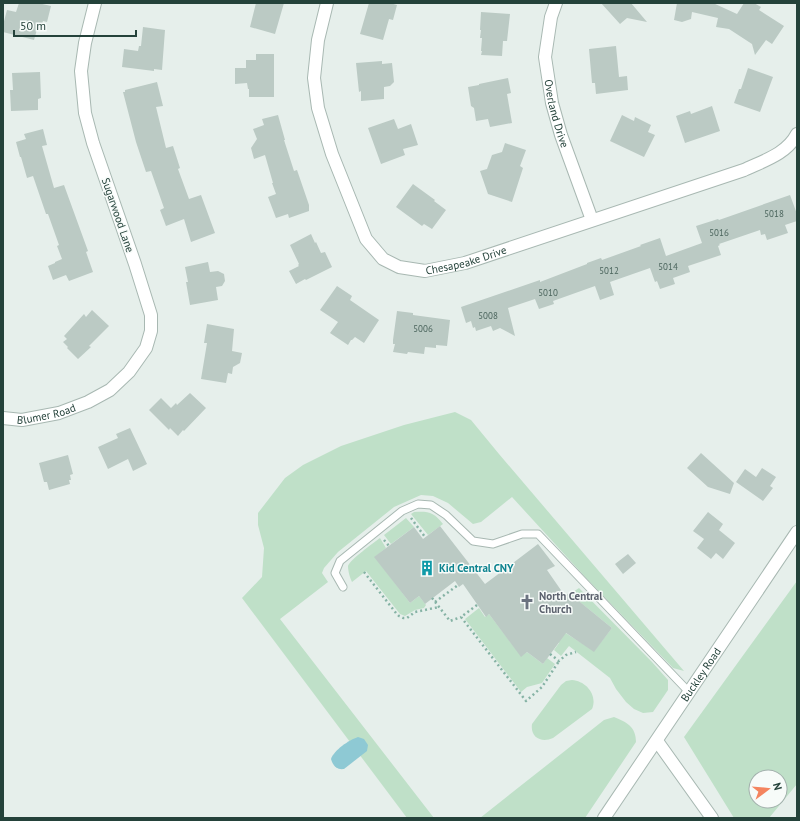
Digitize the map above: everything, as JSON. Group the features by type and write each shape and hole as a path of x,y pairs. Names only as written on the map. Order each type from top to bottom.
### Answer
{"street":[{"name":"Sugarwood Lane","path":"88,402 110,390 130,372 146,348 151,331 151,315 135,264 92,143 85,113 80,71 85,43 96,3"},
{"name":"Chesapeake Drive","path":"327,3 318,40 314,78 318,108 332,154 366,239 383,259 399,267 425,271 465,263 744,170 778,154 794,140 797,134"},
{"name":"Overland Drive","path":"556,3 551,17 545,57 552,103 561,135 592,220"},
{"name":"Blumer Road","path":"3,418 22,420 59,413 88,402"},
{"name":"Buckley Road","path":"604,818 797,532"},
{"path":"657,741 712,818"}],"lane":[{"path":"343,588 335,573 340,561 405,510 418,504 430,505 446,515 473,541 492,544 522,534 538,534 689,692"}],"path":[{"path":"405,510 426,537"},
{"path":"364,572 399,616 407,618 415,612 439,607"},
{"path":"436,602 458,585"},
{"path":"432,598 450,621 461,617 477,605"},
{"path":"461,617 526,701 542,687 559,661 566,655 576,652"},
{"path":"550,654 559,661"}],"green space":[{"path":"455,412 471,420 684,671 673,668 587,579 512,497 481,522 473,524 448,503 433,496 421,495 394,507 338,552 324,568 322,573 328,582 280,619 434,818 407,818 242,598 262,577 264,548 258,525 258,513 285,478 303,465 341,446 404,425"},
{"path":"414,512 430,513 437,517 443,524 428,535 411,514"},
{"path":"406,518 414,527 391,544 384,535"},
{"path":"380,538 386,548 375,557 410,603 419,596 426,605 424,608 415,610 405,616 400,614 366,571 352,582 348,566 362,552"},
{"path":"797,581 797,784 788,795 788,769 748,769 748,809 776,809 769,818 734,818 684,737"},
{"path":"579,588 668,680 668,690 653,712 643,713 634,709 626,702 610,678 569,646 561,656 554,650 559,643 557,641 564,632 594,651 612,628 570,594"},
{"path":"479,608 485,617 489,614 521,656 527,652 543,664 547,658 555,664 542,683 527,687 521,692 465,619"},
{"path":"572,680 582,683 590,690 593,699 592,709 553,738 545,740 538,738 533,733 532,724 561,685 566,681"},
{"path":"614,717 630,726 636,737 636,742 585,818 480,818 604,720"}],"water":[{"path":"358,737 364,739 368,745 367,751 344,769 339,769 333,764 331,759 335,752 350,740"}],"building":[{"path":"19,3 38,3 51,6 47,22 43,21 41,27 38,26 34,40 3,32 3,25 7,10 16,12"},
{"path":"256,3 284,3 275,34 250,27"},
{"path":"369,3 390,3 397,5 393,20 389,19 383,40 360,34"},
{"path":"601,3 631,3 647,22 627,18 620,24"},
{"path":"677,3 713,3 737,14 744,3 754,3 761,7 759,10 784,26 772,44 766,40 755,55 752,44 729,29 716,27 718,18 692,12 691,19 682,22 674,20"},
{"path":"481,12 510,14 507,41 503,41 502,56 481,55"},
{"path":"143,27 165,30 162,70 154,69 154,71 122,67 124,49 138,51 139,46 141,46"},
{"path":"616,46 619,77 627,76 628,90 596,94 595,83 592,83 589,49"},
{"path":"256,54 274,54 274,97 249,97 247,83 235,84 235,68 246,68 246,60 256,60"},
{"path":"382,61 382,64 392,63 394,82 390,86 384,87 384,99 361,101 361,91 359,92 356,63"},
{"path":"748,68 773,77 760,112 734,103 739,89 741,89"},
{"path":"40,72 41,98 38,99 38,110 11,111 10,90 13,90 12,73"},
{"path":"508,78 511,93 507,94 512,123 490,127 488,119 476,121 474,108 471,106 468,87"},
{"path":"157,82 163,106 156,107 166,148 173,146 180,168 178,169 189,199 201,195 215,233 191,242 184,219 166,226 160,210 164,208 151,171 146,172 136,142 123,92 125,92 125,90"},
{"path":"712,106 720,131 685,143 676,116 690,111 691,114"},
{"path":"278,115 294,171 297,170 309,205 309,211 289,218 288,214 276,218 268,197 276,194 265,155 254,159 251,148 257,139 253,129 264,125 262,119"},
{"path":"622,115 634,121 635,117 651,125 648,132 655,135 644,157 610,141"},
{"path":"394,119 398,129 411,124 418,145 403,149 405,155 381,164 368,128"},
{"path":"43,129 47,145 42,146 54,188 64,185 88,251 86,252 93,272 69,281 66,275 53,280 48,266 62,259 57,246 59,245 48,214 46,214 33,176 27,178 16,142 26,139 24,134"},
{"path":"505,143 526,150 520,166 523,168 512,202 488,194 480,171 487,169 492,155 502,152"},
{"path":"413,184 446,210 432,229 424,224 422,226 396,207"},
{"path":"790,195 797,214 797,221 785,225 788,233 767,240 765,234 761,235 760,230 719,244 720,245 718,246 721,255 688,266 690,272 673,278 675,284 660,289 657,281 655,282 650,268 610,282 614,295 600,300 595,286 553,301 554,304 539,309 535,299 508,308 515,336 500,328 493,331 491,326 476,331 475,327 473,328 471,321 466,323 461,307 540,280 540,282 587,263 601,258 602,260 660,238 666,256 702,243 696,226 718,219 719,220"},
{"path":"311,234 321,253 325,252 332,267 296,284 289,271 299,266 299,264 290,245"},
{"path":"208,262 210,272 218,271 224,274 225,281 222,286 216,287 218,300 190,305 185,267"},
{"path":"337,286 352,296 350,300 379,320 364,343 355,337 348,345 330,333 338,322 320,310"},
{"path":"92,310 109,326 89,346 91,347 78,359 63,342 67,339 64,336 84,314 86,317"},
{"path":"397,311 413,313 413,315 450,320 447,346 436,345 436,348 425,347 424,354 393,352 395,344 393,344 393,340"},
{"path":"207,324 234,329 232,351 242,353 240,363 233,367 232,374 228,373 226,383 201,379 207,343 204,343"},
{"path":"190,393 206,408 178,436 170,428 169,430 149,410 161,398 171,408 176,403 177,405"},
{"path":"130,428 147,464 133,471 128,459 108,469 98,447 118,438 116,434"},
{"path":"701,453 734,483 730,494 708,487 687,468"},
{"path":"68,455 73,474 70,475 70,484 49,490 47,482 44,482 39,463"},
{"path":"762,468 776,477 770,486 773,488 763,501 736,482 745,469 756,477"},
{"path":"708,512 723,524 719,530 735,543 723,559 716,553 711,559 697,548 704,539 693,531"},
{"name":"North Central Church","path":"440,526 485,584 538,544 555,566 547,570 565,596 569,593 612,628 594,652 566,633 543,664 527,652 521,657 489,614 486,617 463,584 459,587 455,581 425,604 419,596 410,603 374,557 414,527 423,539"},
{"path":"628,554 636,563 623,574 615,564"}],"place":[{"name":"Kid Central CNY","path":"427,568"},
{"name":"North Central Church","path":"527,602"}]}
